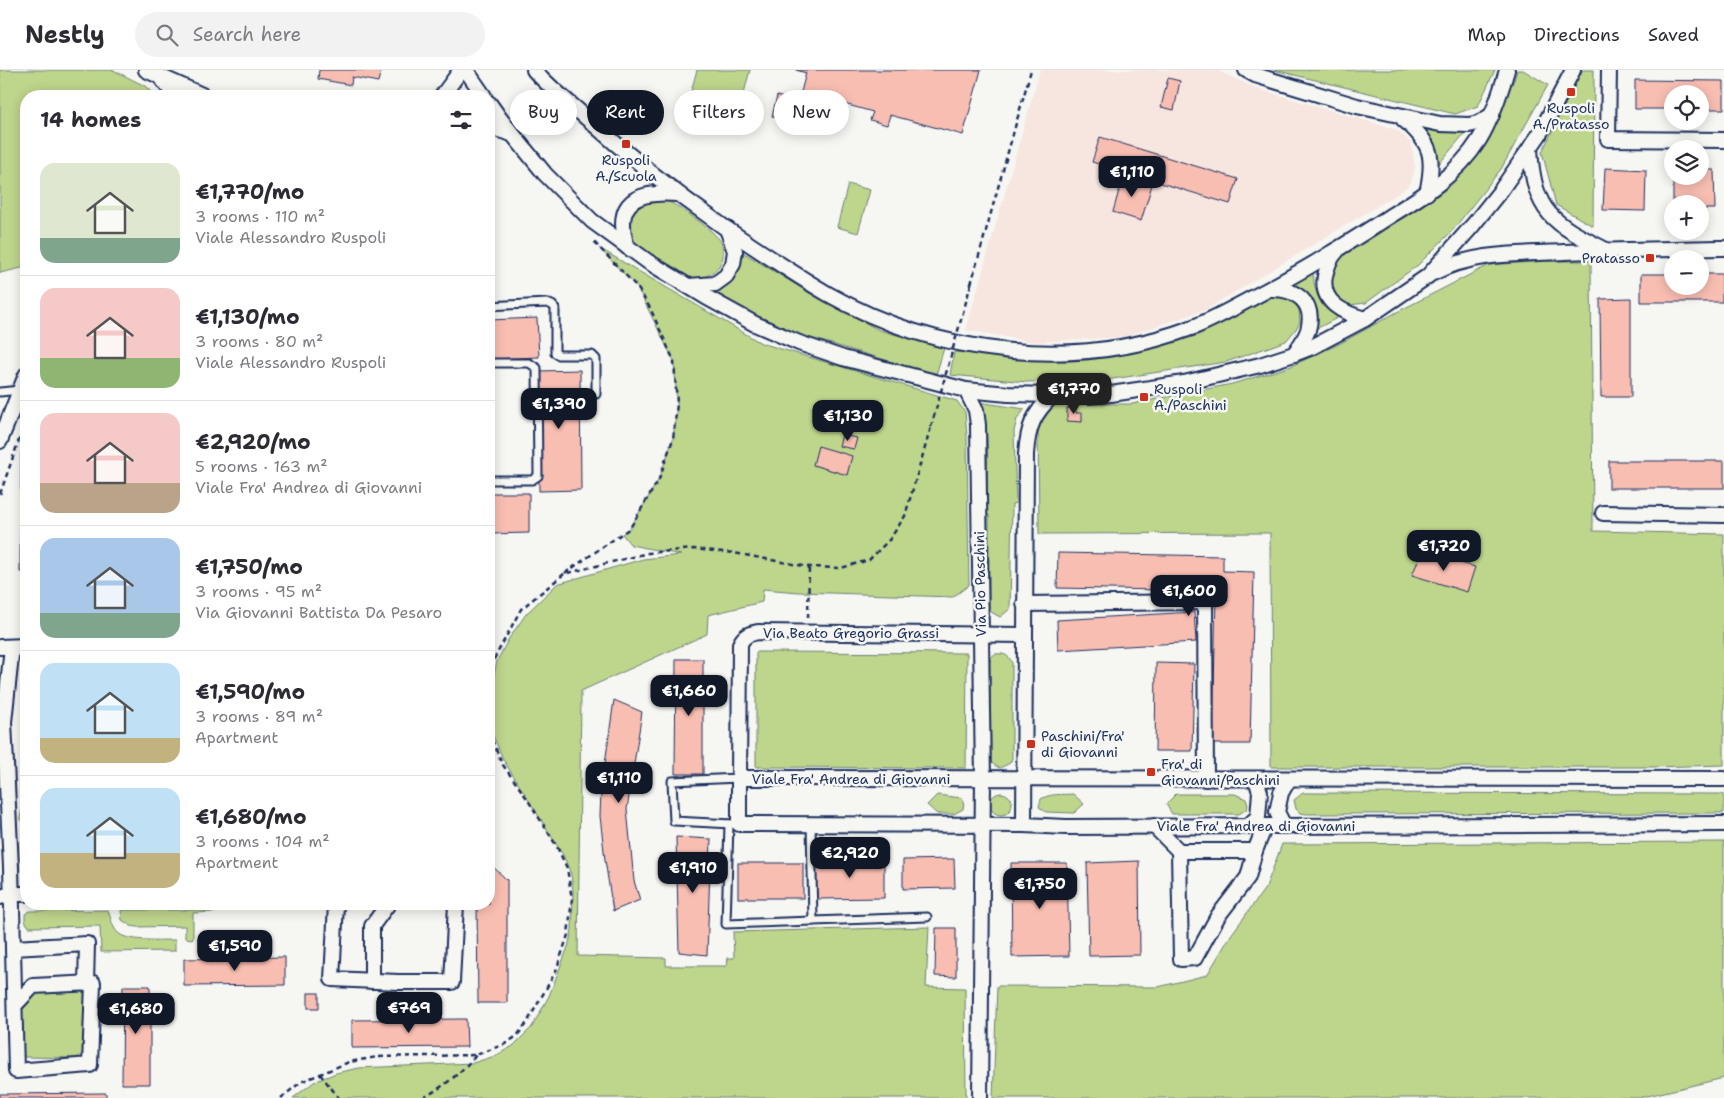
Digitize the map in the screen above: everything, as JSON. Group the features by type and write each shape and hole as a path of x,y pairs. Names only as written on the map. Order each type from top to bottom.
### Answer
{"street":[{"path":"146,70 160,78 192,90"},
{"path":"446,90 461,70"},
{"path":"466,70 480,90"},
{"path":"534,70 615,144 678,194 762,253 830,295 884,320 932,336 975,345 1029,352 1083,353 1150,341 1192,328 1212,319 1269,289 1341,247 1427,193 1448,178 1480,138 1492,116 1508,70"},
{"path":"1246,70 1255,75 1400,117 1463,126 1478,123 1492,116"},
{"path":"1428,276 1473,225 1530,149 1547,122 1573,70"},
{"path":"1609,70 1608,138 1724,140"},
{"path":"160,78 170,90"},
{"path":"495,111 510,132"},
{"path":"1400,117 1419,133 1430,155 1431,172 1427,193"},
{"path":"495,129 510,134"},
{"path":"512,135 545,174 592,221 628,247 689,286 755,324 799,343 879,368 966,390 1052,396 1111,394 1184,383 1260,365 1294,354 1345,331 1428,276 1474,258 1496,255 1606,250 1724,248"},
{"path":"1530,149 1532,179 1539,199 1547,213 1566,229 1606,250"},
{"path":"628,247 623,231 623,222 628,208 634,200 640,196 653,193 678,194"},
{"path":"689,286 715,284 726,276 733,264 735,251 727,229"},
{"path":"1341,247 1332,257 1326,270 1324,282 1326,294 1338,308 1365,319"},
{"path":"1269,289 1283,289 1294,293 1300,297 1308,308 1310,317 1307,332 1294,354"},
{"path":"0,441 20,390"},
{"name":"Via Pio Paschini","path":"966,390 976,410 978,425 983,780 980,1098"},
{"path":"1024,825 1026,446 1034,417 1052,396"},
{"path":"1603,513 1724,515"},
{"path":"1024,604 1205,602 1206,779"},
{"name":"Via Beato Gregorio Grassi","path":"739,778 740,644 748,634 758,632 807,632 1025,635"},
{"path":"15,1005 34,986 93,984 90,1065 16,1071 13,948 6,895 2,722 6,647 20,646"},
{"name":"Viale Fra' Andrea di Giovanni","path":"1724,780 983,780 739,778 734,824 1024,825 1066,827 1724,824"},
{"path":"1248,826 1258,817 1260,792 1256,779"},
{"path":"1284,826 1277,812 1281,793 1289,779"},
{"path":"1154,826 1179,851 1181,959 1195,958 1218,916 1248,877 1255,851 1265,826"},
{"path":"1179,851 1255,851"},
{"path":"6,895 20,894"},
{"path":"336,910 332,979 452,982 456,910"},
{"path":"372,981 372,926 384,910"},
{"path":"13,948 87,944 86,984"}],"lane":[{"path":"495,306 547,303 552,305 555,308 554,353 559,355 594,356 596,359 596,394"},
{"path":"495,363 530,363 537,368 538,466 538,476 532,480 495,480"},
{"path":"0,392 20,390"},
{"path":"739,778 672,781 674,821 734,824 726,924 927,917"},
{"path":"811,824 813,921"}],"path":[{"path":"564,574 648,553 694,549 734,553 809,567 841,568 869,560 890,539 905,516 1031,70"},
{"path":"495,657 522,609 564,574 630,528 659,479 673,439 677,404 674,361 650,308 636,287 586,234"},
{"path":"0,494 20,437"},
{"path":"807,632 809,567"},
{"path":"281,1098 301,1082 349,1062 377,1057 476,1055 505,1044 517,1036 528,1021 556,971 568,935 572,899 567,868 556,845 526,796 503,765 495,747"},
{"path":"423,1098 439,1089 468,1065 476,1055"},
{"path":"319,1074 339,1098"}],"shaded area":[{"path":"1040,70 1216,70 1258,89 1397,130 1411,143 1415,168 1411,182 1402,191 1205,310 1123,337 1034,342 966,330"}],"green space":[{"path":"0,70 113,70 145,86 149,90 20,90 20,268 0,273"},
{"path":"697,70 750,70 745,90 691,90"},
{"path":"1274,70 1495,70 1478,106 1455,114"},
{"path":"1517,70 1523,70 1548,85 1501,169 1452,231 1418,265 1366,303 1349,305 1334,298 1329,278 1337,257 1482,142 1514,80"},
{"path":"1582,70 1594,70 1593,226 1556,205 1542,152"},
{"path":"1422,127 1463,130 1464,134 1438,165 1435,165"},
{"path":"848,184 870,190 858,233 837,227"},
{"path":"656,199 667,201 688,213 705,226 721,242 723,257 717,269 705,276 691,278 681,275 640,247 627,232 632,207 636,200"},
{"path":"599,248 761,343 957,401 965,412 967,437 969,585 953,597 763,589 762,602 708,615 707,634 581,691 578,956 666,958 666,966 727,966 728,958 734,958 733,932 929,927 926,987 965,988 966,1098 293,1098 314,1082 336,1073 359,1068 473,1063 495,1056 513,1046 532,1027 549,996 568,947 572,930 573,891 571,874 563,855 504,761 495,740 495,670 497,661 508,640 526,614 557,584 643,559 681,555 631,545 622,534 630,528 659,479 673,439 677,404 674,361 637,287"},
{"path":"739,250 813,295 879,330 944,348 936,375 801,335 742,309 708,291"},
{"path":"1547,261 1591,261 1593,531 1724,534 1724,765 1652,767 1271,767 1270,533 1039,534 1038,427 1055,404 1132,404 1232,384 1289,367 1341,343 1489,265"},
{"path":"1313,271 1316,292 1322,304 1339,317 1312,331 1307,296 1295,286 1287,284"},
{"path":"1278,295 1294,302 1299,310 1300,322 1296,329 1286,341 1226,362 1106,380 1027,382 950,375 954,352 1056,360 1113,355 1196,336 1266,297"},
{"path":"978,402 1025,409 1017,419 1014,431 1016,503 1012,504 1010,609 1000,617 991,612 989,607 989,515 986,515 987,440 983,412"},
{"path":"756,652 967,653 966,768 756,767"},
{"path":"995,654 1006,655 1012,663 1012,758 1010,763 1000,768 991,762 990,663 991,657"},
{"path":"1001,793 1009,796 1012,804 1009,812 1001,815 993,812 990,804 993,796"},
{"path":"1303,793 1724,794 1724,813 1307,814 1300,813 1296,809 1294,800"},
{"path":"1073,794 1084,804 1074,813 1046,812 1039,807 1041,799 1045,797"},
{"path":"1176,794 1235,794 1246,799 1248,805 1247,809 1239,814 1172,814 1166,804"},
{"path":"937,795 962,798 964,801 963,809 954,814 937,814 927,805"},
{"path":"1724,842 1724,1078 1639,1098 993,1098 997,986 1158,987 1207,975 1231,935 1266,887 1282,844"},
{"path":"108,910 118,933 137,939 175,940 175,951 101,952 100,926 29,927 25,921 25,914 30,911"},
{"path":"121,910 214,910 215,912 193,913 193,939 185,938 185,926 131,926 122,920"},
{"path":"82,989 87,994 85,1051 77,1058 25,1057 21,1055 21,1007 37,992"}],"building":[{"path":"319,70 381,70 378,82 352,77 351,85 318,79"},
{"path":"796,70 981,70 963,135 890,115 887,125 870,120 873,112 849,105 849,90 802,90 806,73"},
{"path":"1168,78 1180,81 1174,110 1161,107"},
{"path":"1635,80 1724,81 1724,109 1709,109 1709,85 1664,85 1664,109 1635,109"},
{"path":"1100,137 1238,179 1230,204 1092,162"},
{"path":"1605,168 1646,170 1645,211 1603,210"},
{"path":"1709,170 1714,170 1715,209 1709,209 1709,195 1673,195 1673,185 1709,185"},
{"path":"1123,176 1152,185 1141,221 1113,212"},
{"path":"1641,274 1664,274 1664,295 1709,295 1709,274 1722,274 1722,302 1641,302"},
{"path":"1631,298 1631,397 1601,397 1600,299"},
{"path":"537,318 539,357 495,359 495,320"},
{"path":"580,370 581,490 539,491 538,371"},
{"path":"1067,408 1076,408 1076,413 1082,413 1082,422 1067,421"},
{"path":"842,435 857,438 854,449 839,446"},
{"path":"818,446 852,456 847,475 813,465"},
{"path":"1609,461 1724,461 1724,488 1609,488"},
{"path":"495,493 529,493 529,533 495,534"},
{"path":"1422,552 1475,567 1467,592 1412,575"},
{"path":"1058,553 1223,556 1223,571 1254,572 1250,744 1213,744 1216,591 1057,588"},
{"path":"1194,612 1196,642 1058,650 1057,620"},
{"path":"676,659 703,659 703,774 675,774"},
{"path":"1156,663 1194,664 1192,751 1155,751"},
{"path":"614,700 642,712 627,809 634,881 640,900 613,911 600,816 601,792"},
{"path":"676,837 711,839 707,955 679,952"},
{"path":"884,859 884,898 816,899 816,860"},
{"path":"954,859 955,888 903,889 903,860"},
{"path":"1139,861 1140,955 1089,956 1087,863"},
{"path":"738,863 803,863 803,898 738,898"},
{"path":"1011,863 1067,863 1069,956 1012,957"},
{"path":"495,869 507,880 507,1003 478,1003 477,910 495,910"},
{"path":"936,928 956,928 956,977 935,976"},
{"path":"285,957 285,985 184,986 184,959"},
{"path":"123,986 150,986 150,1084 122,1084"},
{"path":"308,993 319,993 319,1008 308,1008"},
{"path":"466,1019 467,1047 352,1048 352,1020"},
{"path":"106,1093 106,1098 0,1098 0,1094"}],"place":[{"name":"Ruspoli A./Pratasso","path":"1571,92"},
{"name":"Ruspoli A./Scuola","path":"626,144"},
{"name":"Pratasso","path":"1650,258"},
{"name":"Ruspoli A./Paschini","path":"1144,397"},
{"name":"Paschini/Fra' di Giovanni","path":"1031,744"},
{"name":"Fra' di Giovanni/Paschini","path":"1151,772"}]}
